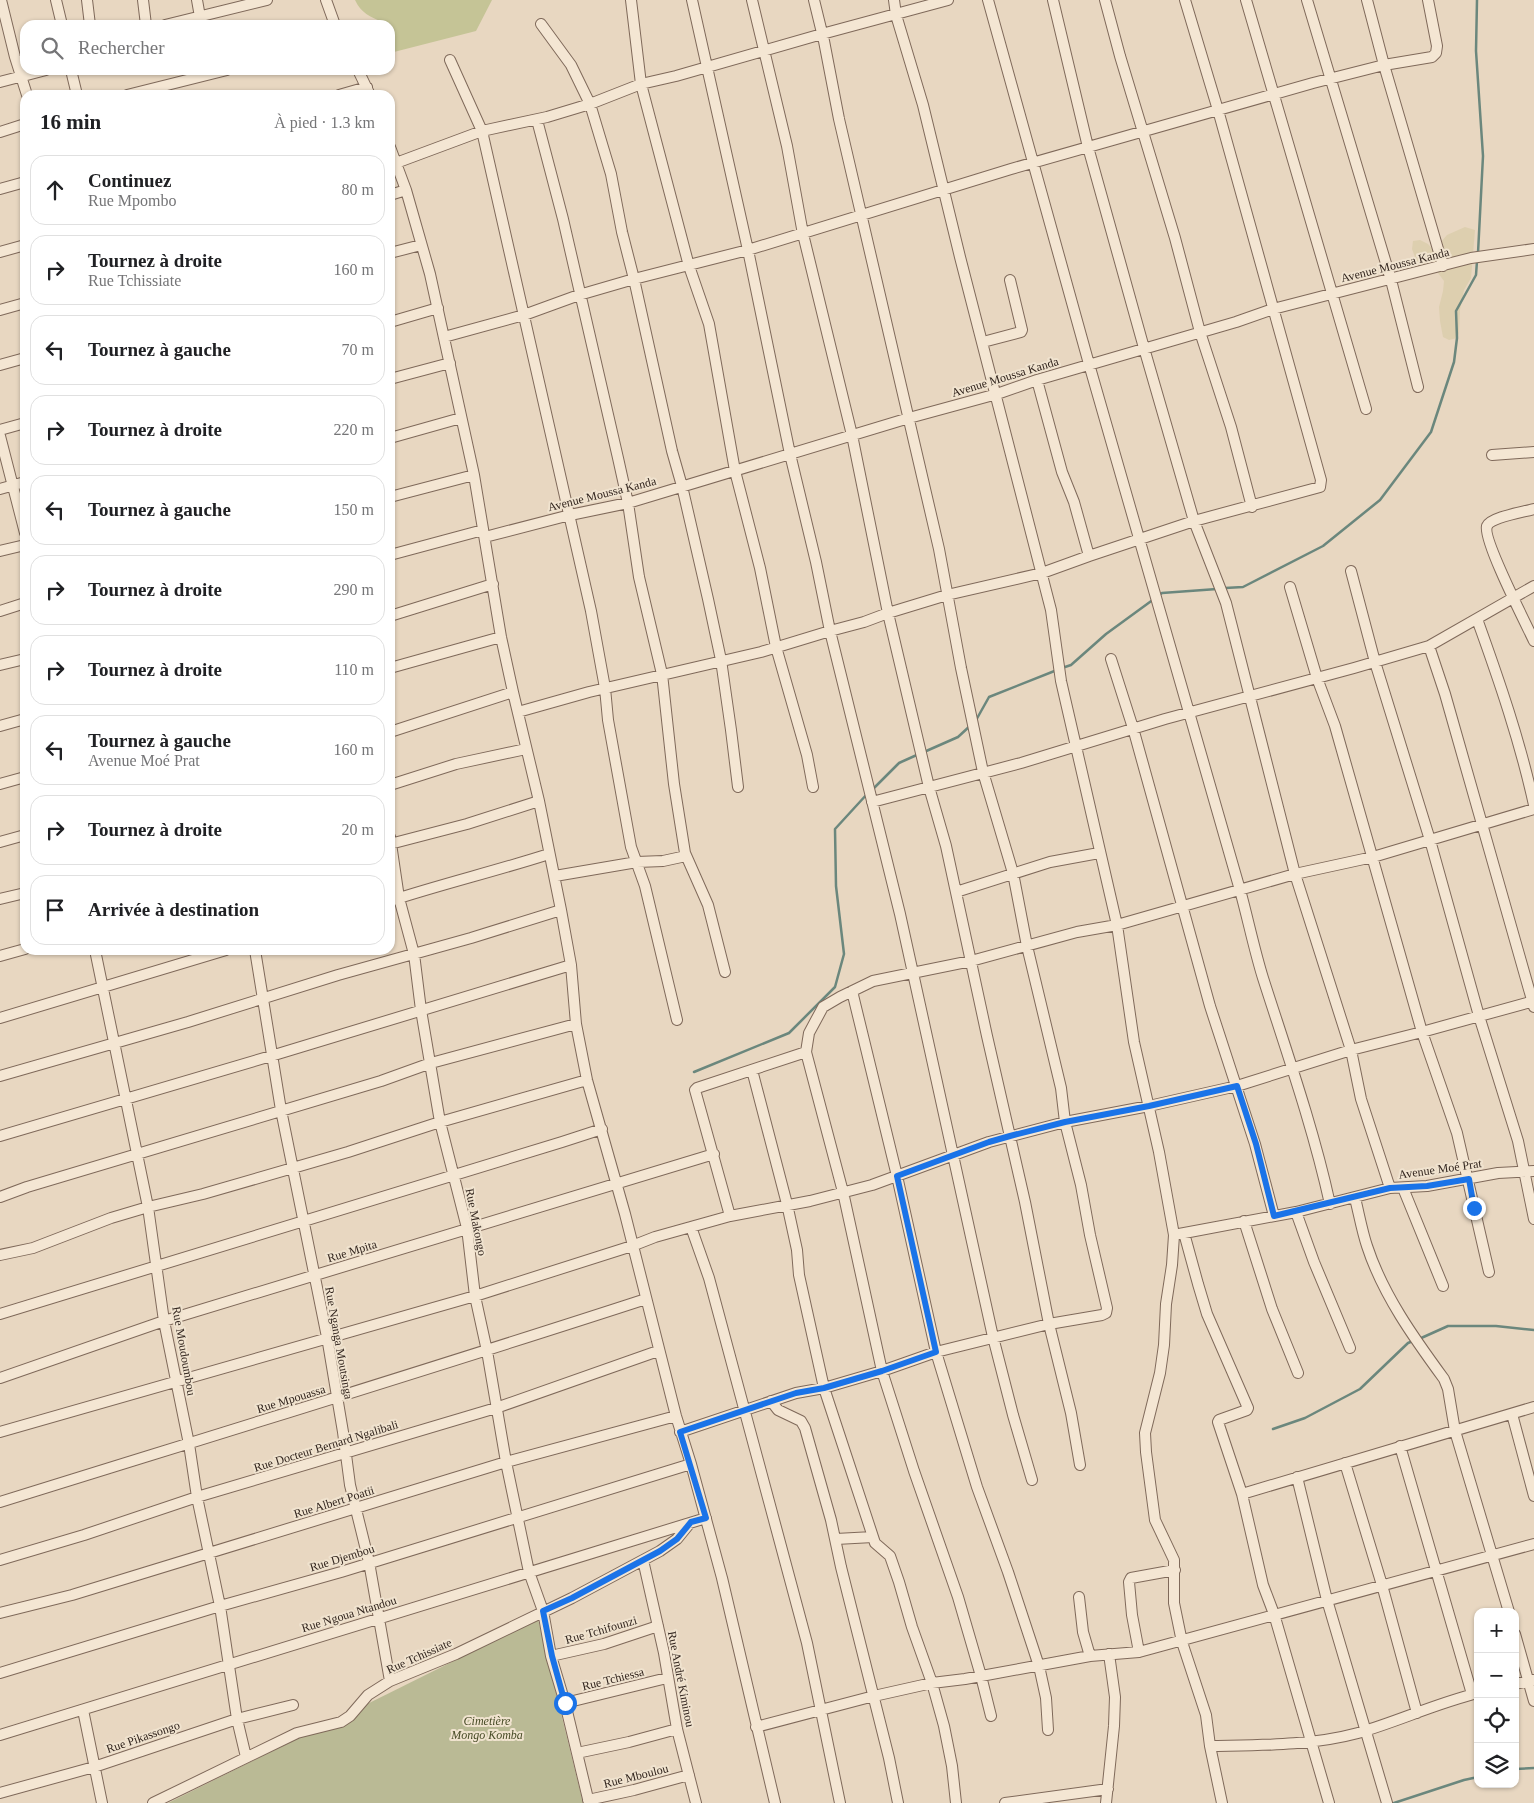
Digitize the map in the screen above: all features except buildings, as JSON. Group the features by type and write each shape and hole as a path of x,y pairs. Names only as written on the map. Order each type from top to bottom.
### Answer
{"street":[{"path":"1,0 20,73"},
{"path":"56,0 61,20"},
{"path":"87,0 89,20"},
{"path":"144,0 146,20"},
{"path":"197,0 200,17"},
{"path":"326,0 333,20"},
{"path":"631,0 641,84 668,193 689,266 709,324 735,471 760,568 776,647 807,755 813,787"},
{"path":"692,0 830,631 900,914 993,1337 1032,1480"},
{"path":"752,0 787,146 803,234 852,435 888,613 929,787 946,846 1049,1324 1071,1413 1080,1465"},
{"path":"680,1432 796,1393 824,1388 882,1371 936,1352 1049,1324 1102,1316 1106,1313 1107,1308 1081,1184 1065,1122 1061,1088 1027,946 1013,873 983,772 939,548 839,119 814,0"},
{"path":"894,0 896,15 923,105 1051,610 1061,681 1117,925 1134,1042 1179,1234 1207,1314 1248,1408 1218,1422 1242,1494 1263,1585 1274,1614 1329,1803"},
{"path":"775,1803 706,1518 658,1351 602,1129 586,1080 576,1024 571,965 561,910 539,801 512,692 501,637 474,475 438,308 406,190 396,163 482,131 537,120 590,104 641,84 707,68 948,0"},
{"path":"988,0 1089,364 1240,890 1262,976 1293,1068 1323,1170 1330,1204"},
{"path":"1053,0 1088,147 1144,348 1194,521 1226,603 1295,874 1351,1050 1361,1099 1390,1188"},
{"path":"1105,0 1175,238 1200,332 1231,427 1252,507"},
{"path":"518,712 605,688 761,652 947,595 1042,573 1194,521 1320,488 1321,480 1218,110 1185,0"},
{"path":"1246,0 1366,409"},
{"path":"1307,0 1391,280 1418,387"},
{"path":"1367,0 1384,65 1443,266"},
{"path":"444,337 524,314 579,295 748,250 1034,162 1273,94 1384,65 1432,57 1436,53 1437,46 1428,0"},
{"path":"187,20 261,1"},
{"path":"541,24 571,65 590,104 611,174 622,232 721,660 738,787"},
{"path":"450,60 482,131 591,611 631,848 637,862 677,1020"},
{"path":"0,82 28,75"},
{"path":"72,75 75,90"},
{"path":"147,90 207,75"},
{"path":"360,75 368,90"},
{"path":"21,77 25,90"},
{"path":"537,120 563,219 628,503 639,576 662,674 674,784 686,856 708,905 726,972"},
{"path":"0,132 20,126"},
{"path":"0,189 20,183"},
{"path":"395,193 406,190"},
{"path":"395,252 421,245"},
{"path":"0,252 20,246"},
{"name":"Avenue Moussa Kanda","path":"395,553 628,503 908,418 997,394 1037,380 1273,309 1471,258 1534,250"},
{"path":"983,342 1021,332 1022,330 1010,280"},
{"path":"0,310 20,304"},
{"path":"395,321 438,308"},
{"path":"0,365 20,359"},
{"path":"395,379 450,363"},
{"path":"1037,380 1062,472 1074,502 1088,556"},
{"path":"395,437 461,418"},
{"path":"0,430 20,424"},
{"path":"0,436 9,464 12,485 20,515"},
{"path":"1492,455 1534,452"},
{"path":"395,496 474,475"},
{"path":"0,489 20,483"},
{"path":"1534,509 1492,520 1487,525 1486,534 1534,641"},
{"path":"0,551 20,546"},
{"path":"1351,571 1375,662 1430,840 1479,1016 1518,1141 1530,1171 1534,1219"},
{"path":"395,614 493,584"},
{"path":"872,802 1021,763 1133,728 1429,646 1534,586"},
{"path":"1290,587 1317,678 1335,726 1422,1032 1457,1133 1489,1272"},
{"path":"0,611 20,605"},
{"path":"991,1716 958,1597 914,1471 882,1371 842,1192 806,1052 809,1033 814,1020 823,1008 873,981 971,961 1078,932 1117,925 1295,874 1373,857 1482,825 1534,807 1527,772 1502,688 1477,619"},
{"path":"395,667 501,637"},
{"path":"0,1432 475,1296 691,1227 730,1216 842,1192 897,1176 1010,1136 1065,1122 1149,1106 1237,1086 1351,1050 1534,1003 1445,694 1429,646"},
{"path":"1111,659 1133,728 1210,1006 1256,1144 1274,1216"},
{"path":"0,665 20,660"},
{"path":"395,730 512,692"},
{"path":"0,726 20,720"},
{"path":"395,783 456,764 526,749"},
{"path":"0,784 20,778"},
{"path":"395,840 467,824 539,801"},
{"path":"0,842 20,836"},
{"path":"956,892 1050,862 1100,853"},
{"path":"395,900 421,890 486,874 549,854"},
{"path":"554,876 686,856"},
{"path":"0,900 20,894"},
{"name":"Rue Makongo","path":"395,900 414,954 421,1010 440,1122 467,1228 475,1296 529,1572 543,1611 552,1656 589,1801"},
{"path":"0,1076 561,910"},
{"path":"0,956 20,950"},
{"name":"Rue Moudoumbou","path":"96,955 148,1207 164,1321 189,1444 197,1497 220,1606 237,1719 246,1758"},
{"path":"0,1018 210,955"},
{"name":"Rue Nganga Moutsinga","path":"256,955 281,1110 302,1222 327,1337 350,1485 369,1562 390,1681"},
{"path":"0,1136 571,965"},
{"path":"852,991 897,1176 936,1352 977,1487 1008,1572 1038,1666 1046,1698 1048,1730"},
{"path":"0,1197 27,1187 381,1081 431,1063 576,1024"},
{"path":"730,1216 695,1090 806,1052"},
{"path":"752,1070 787,1204 797,1250 799,1275 824,1388 875,1543 890,1556 912,1628 932,1683 944,1726 952,1766 956,1803"},
{"path":"0,1255 33,1248 102,1221 148,1207 203,1194 348,1152 440,1122 586,1080"},
{"path":"0,1314 602,1129"},
{"name":"Rue Mpita","path":"0,1378 164,1321 714,1154"},
{"name":"Avenue Moé Prat","path":"1179,1234 1296,1212 1390,1188 1469,1179 1498,1173 1530,1171"},
{"path":"1403,1188 1443,1286"},
{"path":"1355,1198 1366,1245 1387,1292 1404,1322 1444,1380 1448,1389 1455,1430 1508,1608"},
{"path":"1296,1212 1314,1262 1350,1348"},
{"path":"1244,1221 1272,1309 1298,1373"},
{"path":"691,1227 709,1278 805,1634 840,1803"},
{"path":"1179,1234 1166,1304 1164,1345 1160,1373 1145,1433 1155,1520 1174,1560 1174,1603 1182,1642 1206,1715 1210,1746 1222,1803"},
{"name":"Rue Mpouassa","path":"0,1502 646,1300"},
{"name":"Rue Docteur Bernard Ngalibali","path":"0,1560 74,1538 197,1497 496,1408 658,1351"},
{"path":"771,1401 778,1410 801,1421 805,1428 836,1539 841,1567 889,1758 898,1803"},
{"path":"1242,1494 1297,1476 1534,1407"},
{"path":"1512,1414 1534,1496"},
{"name":"Rue Albert Poatii","path":"0,1613 72,1595 506,1462 676,1416"},
{"path":"1400,1446 1436,1572 1474,1691"},
{"path":"1345,1463 1382,1585 1417,1713"},
{"name":"Rue Djembou","path":"0,1673 220,1606 342,1572 369,1562 691,1464"},
{"path":"1297,1476 1327,1600 1387,1803"},
{"name":"Rue Ngoua Ntandou","path":"0,1735 706,1518"},
{"name":"Rue Tchissiate","path":"153,1803 297,1733 341,1722 350,1716 368,1696 390,1681 456,1654 572,1598 660,1551 677,1539 691,1522"},
{"path":"836,1539 873,1537"},
{"path":"756,1727 932,1683 1090,1656 1139,1652 1182,1642 1274,1614 1436,1572 1534,1544"},
{"name":"Rue André Kiminou","path":"642,1560 658,1626 677,1729 696,1803"},
{"path":"1139,1652 1132,1615 1129,1582 1131,1578 1144,1574 1175,1570"},
{"path":"1079,1597 1083,1632 1090,1656"},
{"name":"Rue Tchifounzi","path":"552,1656 604,1644 658,1626"},
{"path":"1519,1646 1531,1680 1534,1701"},
{"path":"1106,1803 1115,1697 1109,1654"},
{"name":"Rue Tchiessa","path":"565,1703 667,1678"},
{"path":"1210,1746 1284,1744 1312,1741 1365,1730 1454,1699 1474,1694"},
{"name":"Rue Pikassongo","path":"0,1793 94,1767 237,1719 293,1705"},
{"path":"83,1710 102,1803"},
{"path":"577,1753 677,1729"},
{"name":"Rue Mboulou","path":"589,1801 689,1775"},
{"path":"1005,1803 1108,1788"}],"shaded area":[{"path":"355,0 492,0 476,31 395,52 395,20 378,20 366,14"},
{"path":"1465,227 1475,230 1471,278 1464,290 1460,310 1459,333 1457,338 1449,340 1443,337 1440,321 1439,307 1444,281 1438,273 1430,273 1416,260 1412,249 1413,241 1420,240 1428,244 1436,253 1447,235"}],"green space":[{"name":"Cimetière Mongo Komba","path":"538,1619 583,1803 168,1803"}],"waterway":[{"path":"1477,0 1476,51 1483,156 1478,253"},
{"path":"1225,588 1243,587 1323,546 1380,500 1431,432 1454,362 1457,338 1456,311 1476,275 1477,261"},
{"path":"1158,596 1162,593 1217,589"},
{"path":"1062,668 1071,665 1106,634 1154,599"},
{"path":"975,722 989,697 1057,670"},
{"path":"924,752 958,737 971,725"},
{"path":"872,790 899,763 919,754"},
{"path":"694,1072 789,1033 835,987 844,954 836,886 835,829 868,793"},
{"path":"1419,1339 1448,1326 1496,1326 1534,1330"},
{"path":"1273,1429 1305,1418 1360,1389 1408,1343 1413,1341"},
{"path":"1519,1769 1534,1768"},
{"path":"1394,1803 1474,1778"}],"route":[{"path":"565,1703 552,1656 543,1611 572,1598 660,1551 677,1539 691,1522 706,1518 680,1432 796,1393 824,1388 882,1371 936,1352 897,1176 1010,1136 1065,1122 1149,1106 1237,1086 1256,1144 1274,1216 1355,1198 1390,1188 1427,1186 1469,1179 1474,1208"}]}
